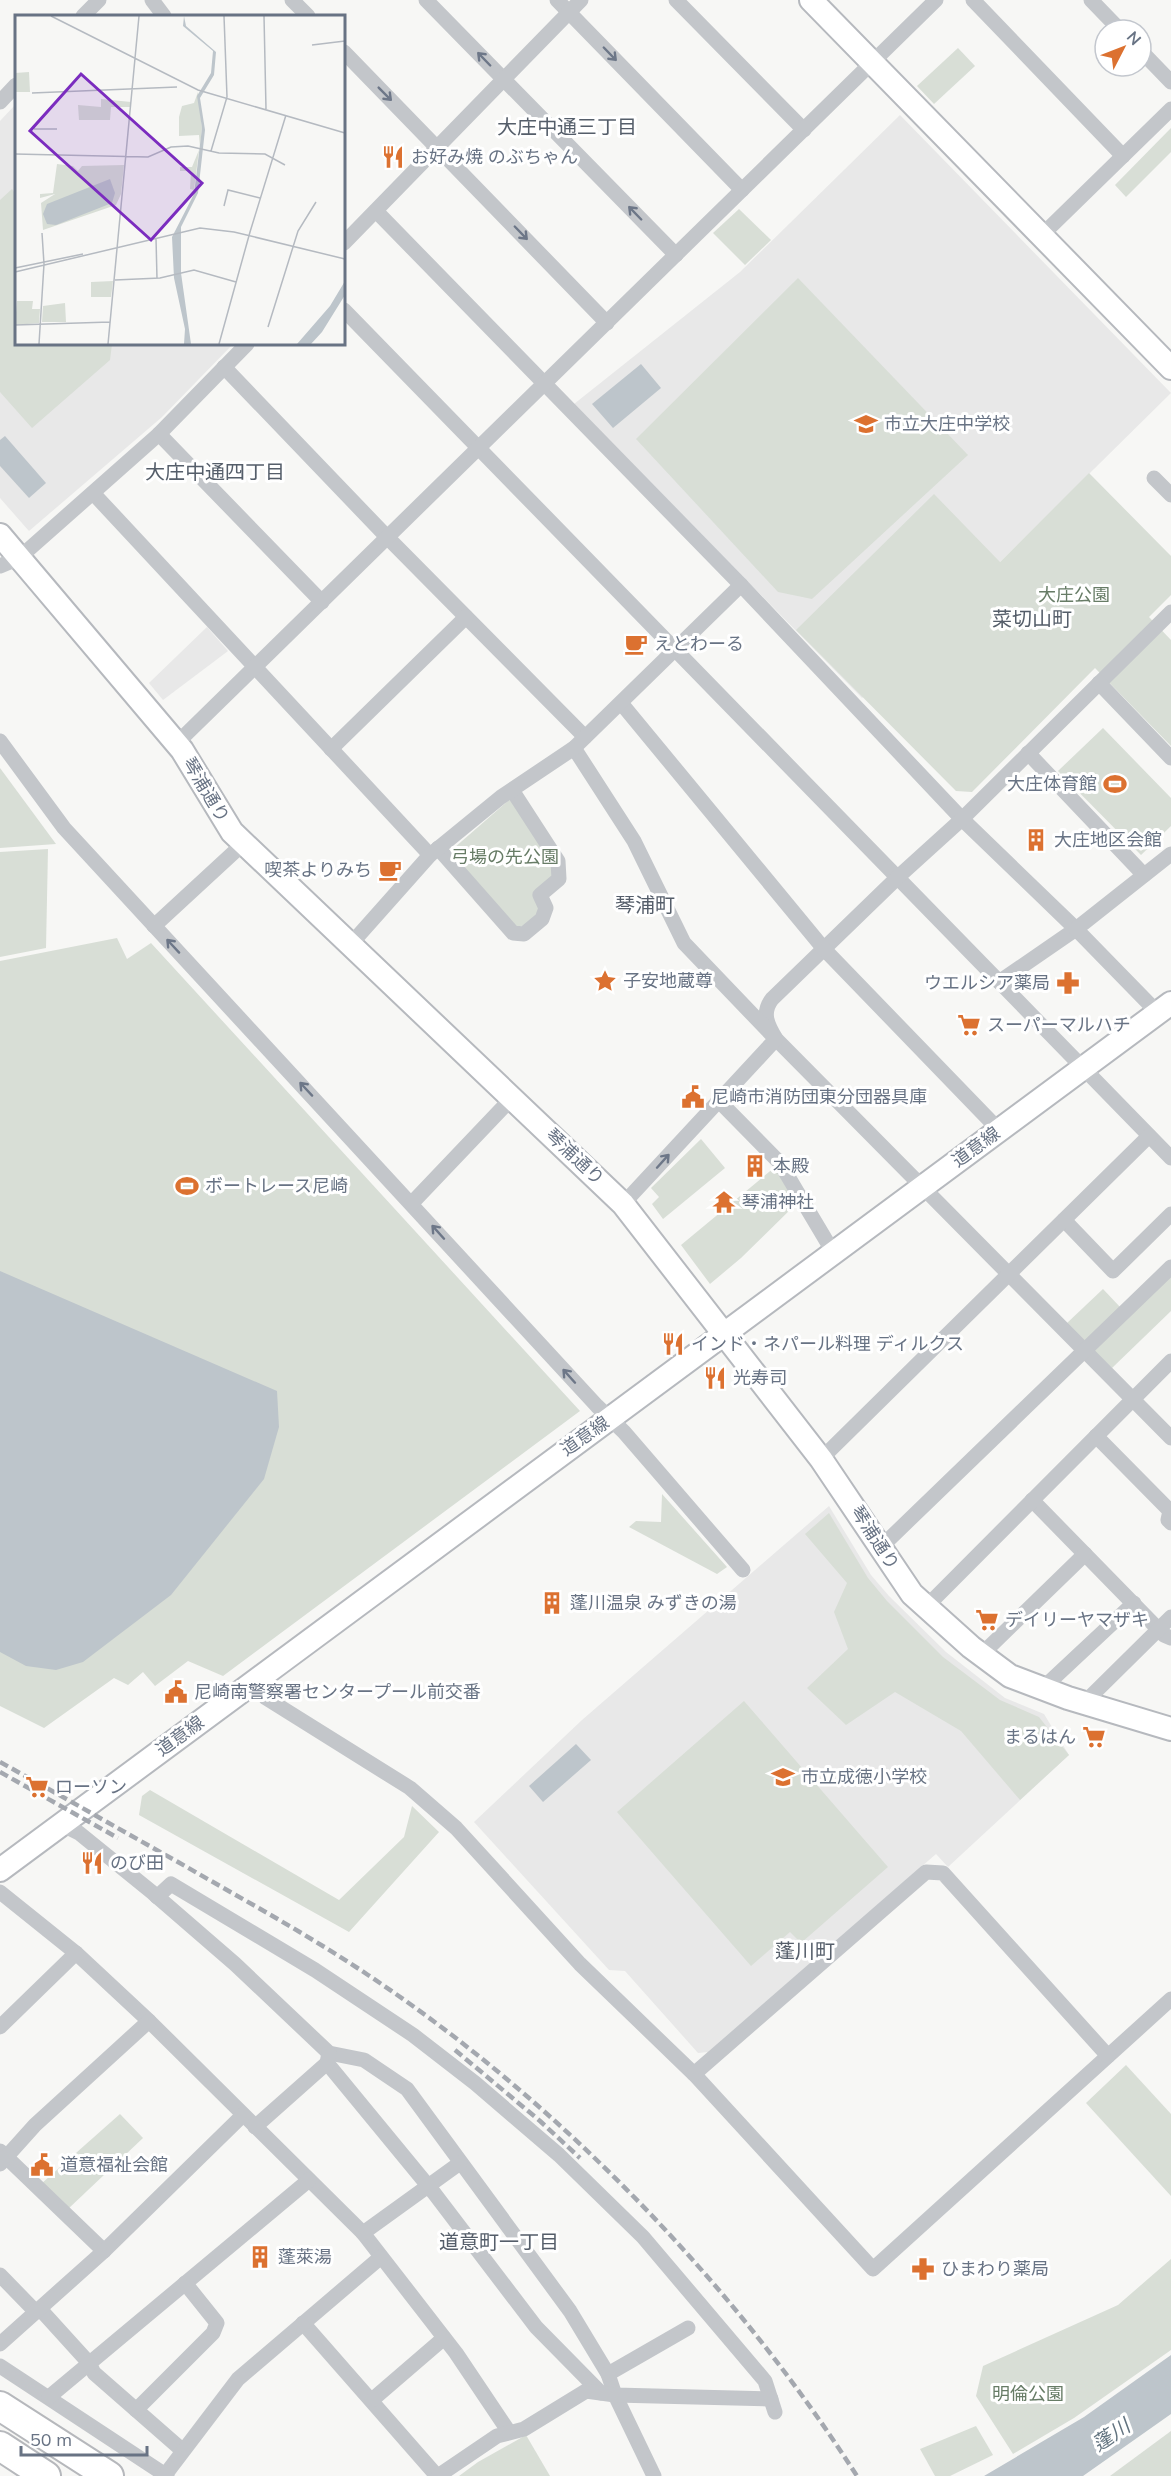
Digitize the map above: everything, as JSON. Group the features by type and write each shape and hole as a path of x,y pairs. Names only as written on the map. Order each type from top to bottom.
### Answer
{"highway":[{"path":"0,2406 109,2476"},
{"path":"0,2415 94,2476"},
{"path":"0,2446 46,2476"},
{"path":"0,2455 33,2476"}],"street":[{"path":"84,15 99,0"},
{"path":"152,0 163,15"},
{"path":"292,0 307,15"},
{"path":"426,0 676,255"},
{"path":"557,0 742,190"},
{"path":"345,242 581,0"},
{"path":"676,0 804,130"},
{"path":"811,0 1171,368"},
{"path":"177,744 936,0"},
{"path":"973,0 1123,156"},
{"path":"1091,0 1108,18"},
{"path":"345,53 607,322"},
{"path":"1153,63 1171,82"},
{"path":"0,102 15,86"},
{"path":"1042,235 1171,109"},
{"path":"376,212 741,585 962,819 1076,929 1165,1008"},
{"path":"345,311 1171,1158"},
{"path":"10,562 159,434 246,345"},
{"path":"224,367 466,617 579,743 634,841 684,943 1171,1438"},
{"path":"159,434 322,602"},
{"path":"1154,478 1171,495"},
{"path":"93,493 331,749 513,933 524,934 542,919 546,908 540,895 559,879 558,861 512,790"},
{"name":"琴浦通り","path":"0,535 10,562 177,744 198,774 228,828 623,1204 821,1459 905,1584 926,1607 981,1655 1010,1676 1084,1703 1171,1729"},
{"path":"350,945 434,852 512,790 579,743 741,585"},
{"path":"331,749 466,617"},
{"path":"776,1039 766,1018 767,1005 897,877 962,819 1099,683 1168,619"},
{"path":"1099,683 1171,758"},
{"path":"621,703 824,949 999,1130"},
{"path":"0,741 64,828 589,1398 610,1418 743,1570"},
{"path":"1028,753 1144,875"},
{"path":"154,926 244,843"},
{"path":"999,982 1076,929 1171,854"},
{"name":"道意線","path":"0,1870 1165,1008"},
{"path":"623,1204 776,1039"},
{"path":"411,1203 512,1098"},
{"path":"718,1100 780,1163 833,1252"},
{"path":"821,1459 1149,1136"},
{"path":"1064,1220 1113,1271 1171,1214"},
{"path":"880,1548 1171,1267"},
{"path":"926,1607 1171,1361"},
{"path":"1096,1436 1170,1511 1168,1520 1171,1523"},
{"path":"1032,1500 1165,1633"},
{"path":"981,1655 1085,1554"},
{"path":"1042,1689 1134,1603"},
{"path":"1084,1703 1165,1633 1171,1617"},
{"path":"254,1683 266,1698 410,1788 456,1828 580,1964 694,2073 873,2269 1171,1999"},
{"path":"61,1824 80,1833 243,1971 328,2058 536,2327 608,2394 654,2476"},
{"path":"694,2073 926,1872 943,1873 1108,2056"},
{"path":"157,1897 171,1884 315,1970 413,2036 475,2083 559,2155 643,2237 765,2381 773,2405 586,2391 524,2429 497,2436 438,2476 303,2323"},
{"path":"0,1892 76,1953 149,2021 363,2233 444,2338 509,2432"},
{"path":"0,2027 76,1953"},
{"path":"104,2251 2,2157 149,2021"},
{"path":"255,2127 328,2058 364,2060 406,2089 570,2311 608,2374 608,2394"},
{"path":"0,2344 104,2251 243,2115"},
{"path":"363,2233 460,2163"},
{"path":"49,2397 309,2180"},
{"path":"0,2367 166,2475 182,2450 238,2379 381,2257"},
{"path":"0,2275 38,2310 89,2363 94,2373 182,2450"},
{"path":"136,2410 213,2333 217,2323 185,2283"},
{"path":"608,2374 688,2328"},
{"path":"372,2400 444,2338"}],"shaded area":[{"path":"15,105 15,345 232,345 162,417 29,531 0,498 0,121"},
{"name":"市立大庄中学校","path":"900,115 1171,393 862,698 574,404 740,272"},
{"path":"207,627 228,651 163,700 149,683"},
{"name":"市立成徳小学校","path":"829,1506 871,1575 889,1596 946,1652 1005,1698 1044,1714 1069,1755 948,1867 936,1854 708,2052 698,2053 625,1971 609,1970 474,1822 582,1720"}],"green space":[{"path":"958,48 975,66 934,104 917,86"},
{"path":"1171,128 1171,152 1126,197 1115,185"},
{"path":"12,189 15,194 15,345 112,345 110,360 32,428 0,392 0,200"},
{"path":"739,209 771,240 745,265 713,233"},
{"path":"798,278 968,455 812,599 778,592 636,439"},
{"name":"大庄公園","path":"1089,473 1171,556 1171,595 1149,617 1171,640 1171,746 1095,668 972,792 956,791 796,630 934,494 1000,562"},
{"name":"大庄体育館","path":"1103,728 1171,798 1171,826 1141,855 1058,771"},
{"path":"0,768 56,844 0,848"},
{"name":"弓場の先公園","path":"509,800 515,801 555,862 556,877 541,915 526,927 516,926 453,858 454,848"},
{"path":"48,849 46,948 0,957 0,852"},
{"name":"ボートレース尼崎","path":"117,938 127,959 151,943 580,1411 223,1676 188,1661 155,1686 143,1672 128,1685 114,1678 44,1728 0,1706 0,961"},
{"path":"701,1139 725,1168 663,1219 652,1204 659,1197 651,1188"},
{"path":"775,1167 796,1201 792,1203 794,1206 741,1258 710,1284 681,1245"},
{"path":"1171,1276 1171,1311 1112,1368 1094,1351"},
{"path":"1103,1289 1120,1307 1084,1342 1066,1324"},
{"path":"662,1494 727,1567 717,1574 629,1527 636,1521 661,1522"},
{"path":"829,1513 868,1578 887,1601 943,1657 1000,1700 1039,1717 1069,1755 1020,1800 961,1731 895,1692 846,1725 807,1688 848,1649 834,1612 847,1583 805,1534"},
{"path":"744,1701 888,1867 801,1943 790,1932 751,1966 617,1812"},
{"path":"150,1790 339,1900 404,1837 412,1806 439,1832 349,1932 139,1815 142,1796"},
{"path":"1126,2065 1171,2114 1171,2196 1086,2103"},
{"path":"120,2114 143,2138 68,2209 41,2184"},
{"name":"明倫公園","path":"1171,2259 1171,2350 1074,2418 1013,2454 976,2396 983,2366 1118,2305"},
{"path":"976,2426 993,2455 950,2476 935,2476 920,2449"},
{"path":"1171,2431 1171,2476 1110,2476"},
{"path":"526,2435 550,2476 459,2476 478,2462"}],"water":[{"path":"641,364 661,388 613,428 592,404"},
{"path":"5,436 46,483 29,498 0,466 0,440"},
{"path":"0,1271 277,1391 279,1427 264,1479 171,1595 83,1662 56,1670 26,1666 0,1652"},
{"path":"576,1744 591,1760 543,1802 529,1786"},
{"name":"蓬川","path":"1171,2355 1171,2414 1083,2476 984,2476 1084,2417"}],"railway":[{"path":"0,1762 322,1945 439,2025 508,2080 638,2201 699,2267 756,2335 809,2405 857,2476"},
{"path":"0,1772 118,1838"},
{"path":"455,2050 540,2121 580,2158"}],"place":[{"name":"お好み焼 のぶちゃん","path":"393,157"},
{"name":"市立大庄中学校","path":"866,424"},
{"name":"えとわーる","path":"636,644"},
{"name":"大庄体育館","path":"1115,784"},
{"name":"大庄地区会館","path":"1036,840"},
{"name":"喫茶よりみち","path":"390,870"},
{"name":"子安地蔵尊","path":"605,981"},
{"name":"ウエルシア薬局","path":"1068,983"},
{"name":"スーパーマルハチ","path":"969,1025"},
{"name":"尼崎市消防団東分団器具庫","path":"693,1097"},
{"name":"本殿","path":"755,1166"},
{"name":"ボートレース尼崎","path":"187,1186"},
{"name":"琴浦神社","path":"724,1202"},
{"name":"インド・ネパール料理 ディルクス","path":"673,1344"},
{"name":"光寿司","path":"715,1378"},
{"name":"蓬川温泉 みずきの湯","path":"552,1603"},
{"name":"デイリーヤマザキ","path":"987,1620"},
{"name":"尼崎南警察署センタープール前交番","path":"176,1692"},
{"name":"まるはん","path":"1094,1737"},
{"name":"市立成徳小学校","path":"783,1777"},
{"name":"ローソン","path":"37,1787"},
{"name":"のび田","path":"92,1863"},
{"name":"道意福祉会館","path":"42,2165"},
{"name":"蓬萊湯","path":"260,2257"},
{"name":"ひまわり薬局","path":"923,2269"}],"district":[{"name":"大庄中通三丁目","path":"567,127"},
{"name":"大庄中通四丁目","path":"215,472"},
{"name":"菜切山町","path":"1032,619"},
{"name":"琴浦町","path":"645,905"},
{"name":"蓬川町","path":"805,1951"},
{"name":"道意町一丁目","path":"499,2242"}]}
